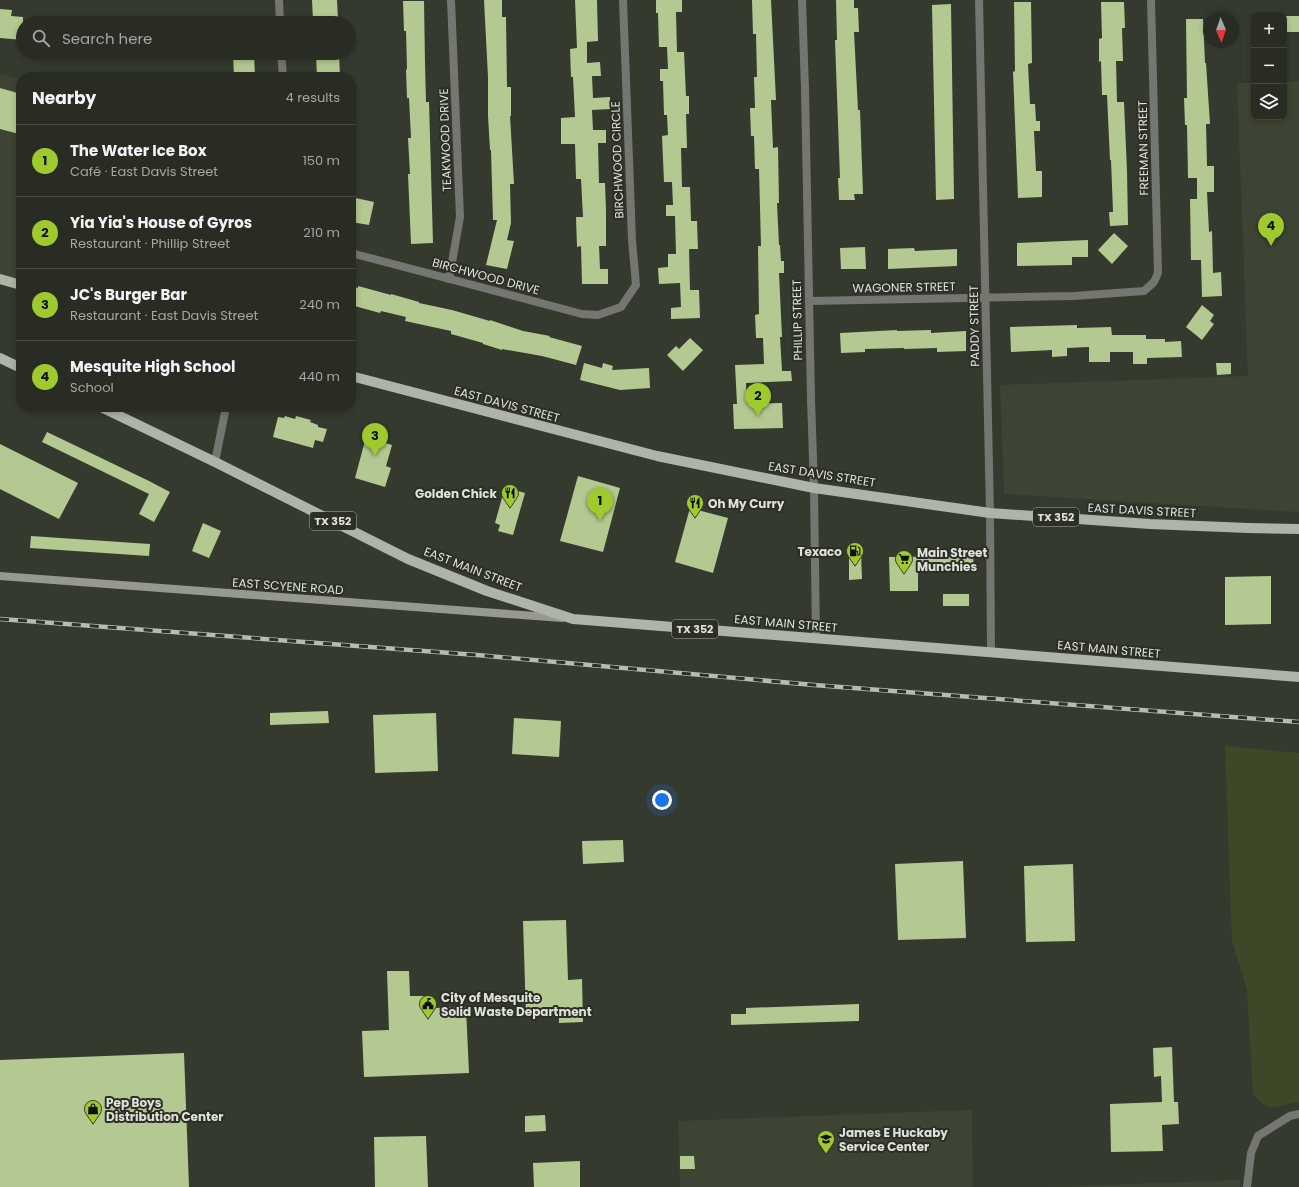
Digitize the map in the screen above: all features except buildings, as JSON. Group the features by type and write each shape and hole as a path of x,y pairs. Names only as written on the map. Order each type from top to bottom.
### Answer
{"main road":[{"path":"0,279 16,284"},
{"path":"0,358 16,366"},
{"name":"EAST DAVIS STREET","path":"356,377 657,456 814,488 990,513 1150,524 1299,529"},
{"name":"EAST MAIN STREET","path":"111,412 215,462 408,559 487,590 573,618 816,639 1299,677"}],"street":[{"path":"279,0 280,16"},
{"name":"TEAKWOOD DRIVE","path":"449,279 460,217 451,0"},
{"name":"BIRCHWOOD CIRCLE","path":"614,309 621,307 636,285 632,240 623,0"},
{"name":"PHILLIP STREET","path":"802,0 810,399 814,488 816,639"},
{"name":"PADDY STREET","path":"979,0 990,513 991,652"},
{"name":"FREEMAN STREET","path":"1144,291 1154,282 1158,272 1151,0"},
{"path":"281,60 282,72"},
{"name":"BIRCHWOOD DRIVE","path":"356,254 582,314 598,315 614,309"},
{"name":"WAGONER STREET","path":"809,301 1074,296 1144,291"},
{"path":"215,462 225,412"},
{"name":"EAST SCYENE ROAD","path":"0,576 573,618"},
{"path":"1247,1187 1251,1153 1258,1136 1290,1116 1299,1114"}],"shaded area":[{"path":"0,74 16,78 16,282 0,278"},
{"path":"1299,81 1299,512 1004,494 1000,385 1248,376 1237,83 1251,83 1251,120 1287,120 1287,82"},
{"name":"James E Huckaby Service Center","path":"972,1110 973,1187 680,1187 678,1121"},
{"path":"1240,1180 1240,1187 1048,1187"}],"green space":[{"path":"1225,746 1299,753 1299,1102 1274,1107 1264,1105 1253,1094 1247,990 1232,941"}],"railway":[{"path":"0,619 477,655 814,685 1299,722"}],"place":[{"name":"Mesquite High School","path":"1271,246"},
{"name":"Yia Yia's House of Gyros","path":"758,416"},
{"name":"JC's Burger Bar","path":"375,456"},
{"name":"Golden Chick","path":"510,508"},
{"name":"Oh My Curry","path":"695,518"},
{"name":"The Water Ice Box","path":"600,521"},
{"name":"Texaco","path":"855,566"},
{"name":"Main Street Munchies","path":"904,574"},
{"name":"City of Mesquite Solid Waste Department","path":"428,1019"},
{"name":"Pep Boys Distribution Center","path":"93,1124"},
{"name":"James E Huckaby Service Center","path":"826,1154"}]}
